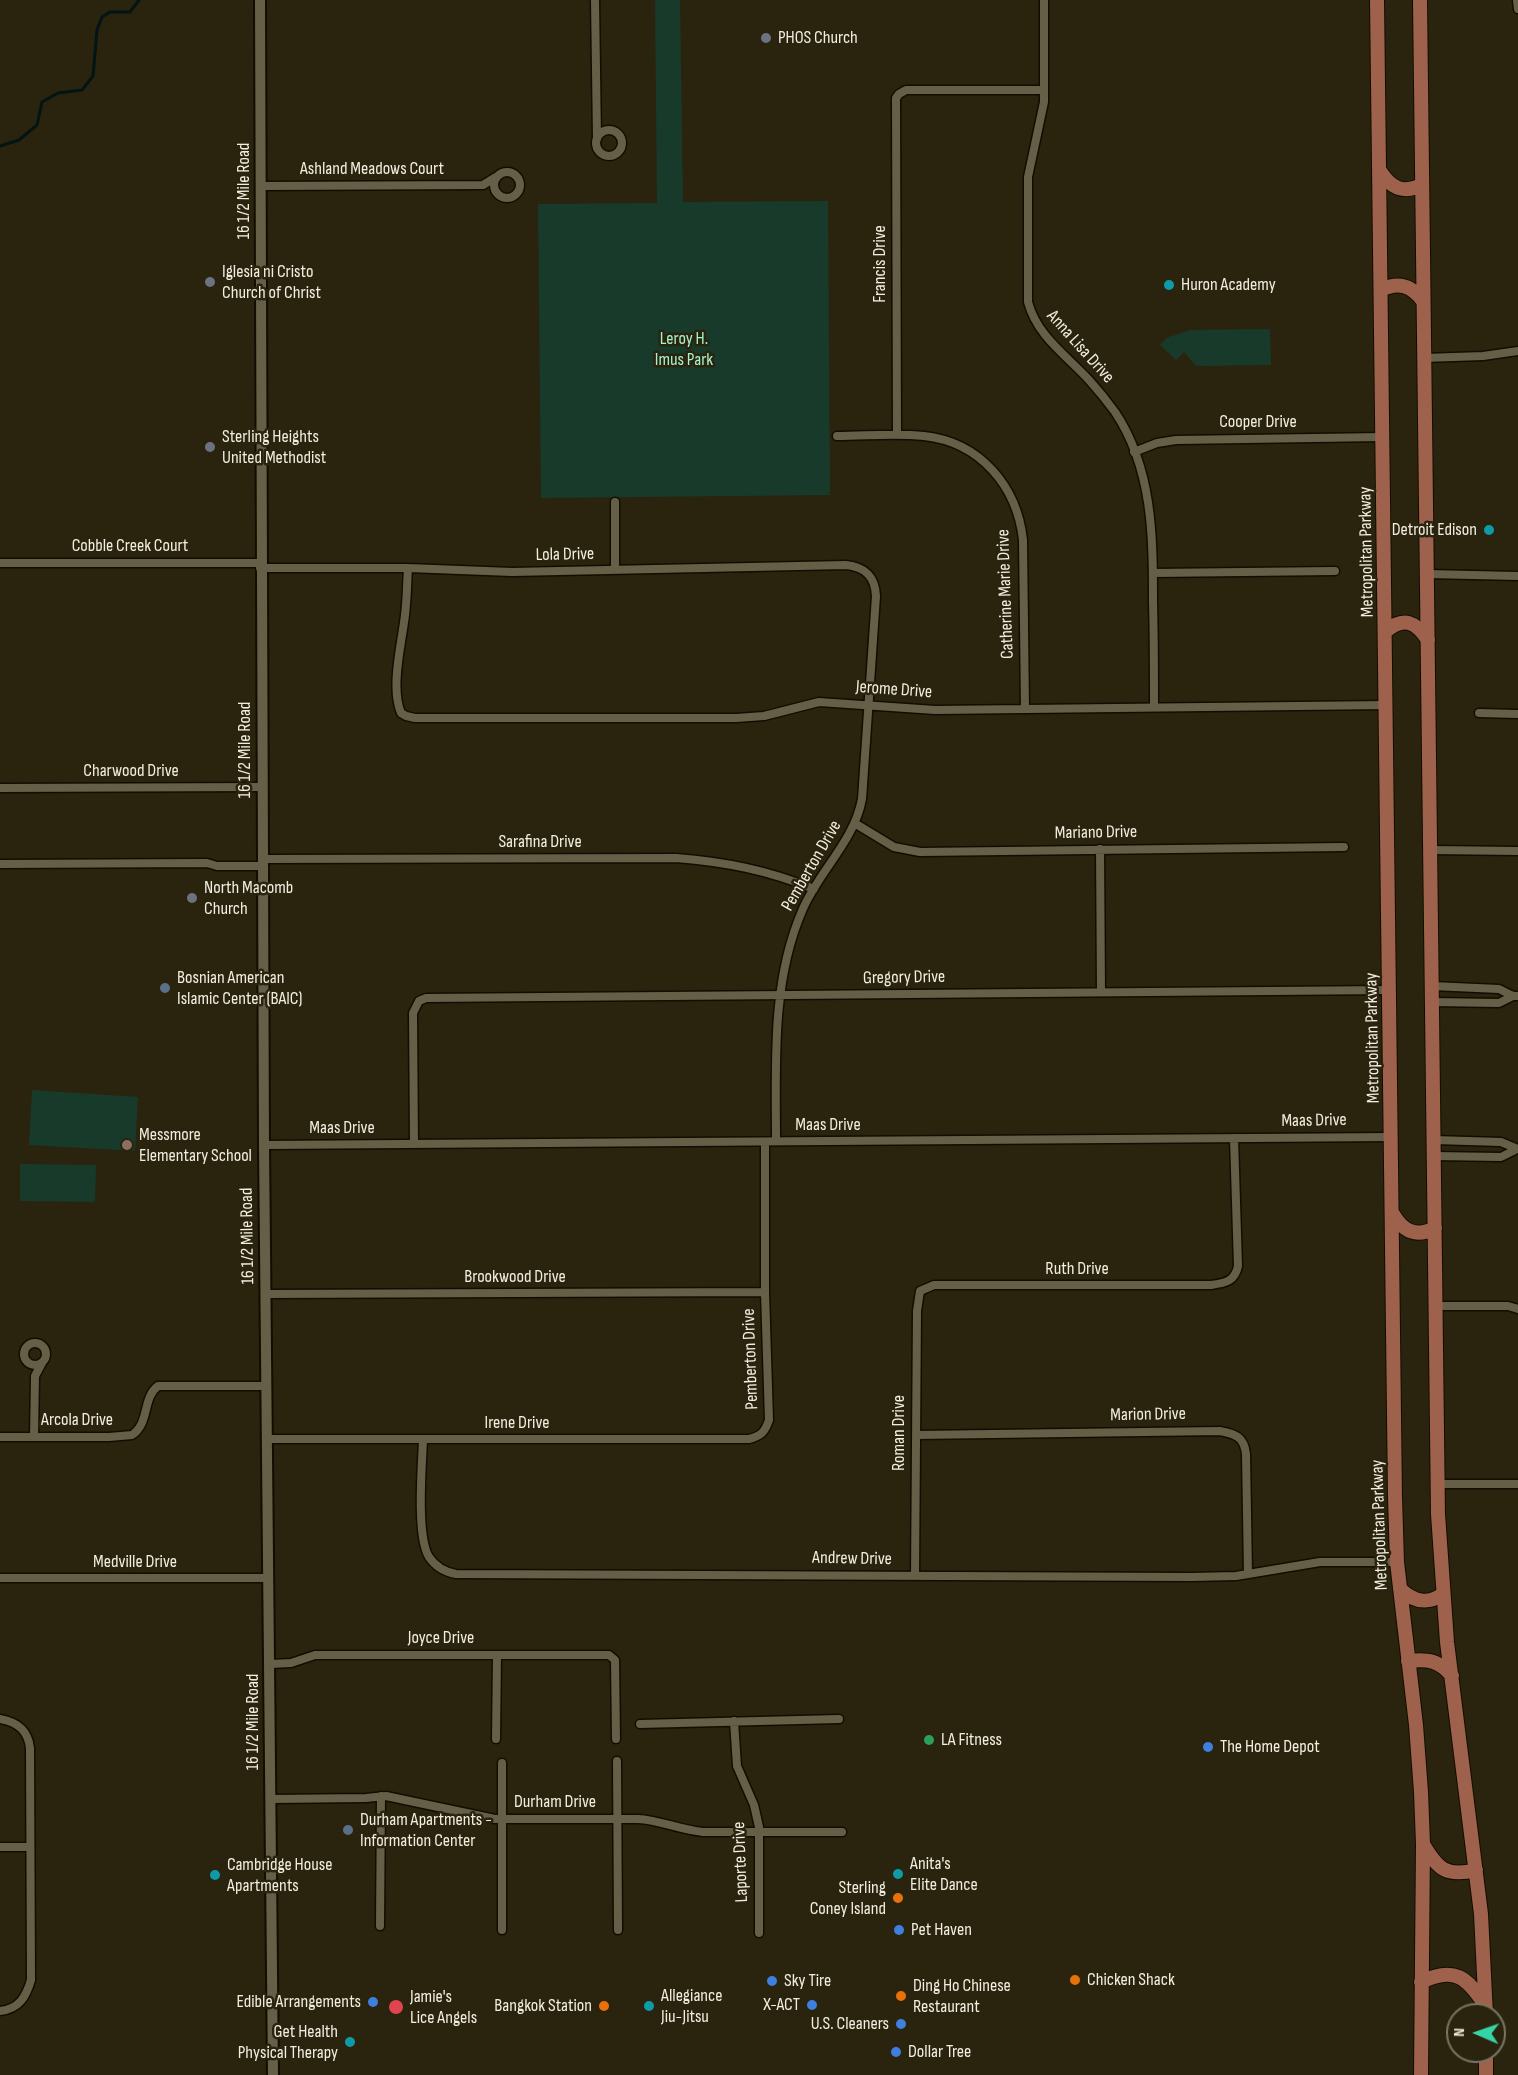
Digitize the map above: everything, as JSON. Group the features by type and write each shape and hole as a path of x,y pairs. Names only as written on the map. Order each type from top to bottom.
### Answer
{"main road":[{"name":"Metropolitan Parkway","path":"1377,0 1397,1562 1419,1752 1423,1844 1421,2075"},
{"path":"1420,0 1438,1484 1443,1594 1476,1870 1483,1941 1486,2003"},
{"path":"1380,171 1389,183 1400,190 1410,190 1422,185"},
{"path":"1381,290 1393,285 1405,285 1418,293 1423,301"},
{"path":"1386,631 1398,623 1408,623 1418,628 1428,640"},
{"path":"1393,1214 1402,1227 1412,1232 1423,1233 1435,1228"},
{"path":"1400,1589 1408,1596 1423,1601 1436,1599 1443,1594"},
{"path":"1408,1661 1432,1660 1446,1668 1452,1677"},
{"path":"1423,1844 1443,1869 1459,1874 1476,1870"},
{"path":"1421,1982 1441,1974 1458,1976 1476,1992 1482,2003"}],"street":[{"name":"16 1/2 Mile Road","path":"260,0 260,566 273,2075"},
{"path":"595,0 596,147 601,154 609,157 617,154 622,142 619,134 596,121"},
{"name":"Anna Lisa Drive","path":"1044,0 1042,114 1028,177 1027,286 1030,310 1043,334 1089,380 1114,412 1134,452 1144,482 1152,527 1154,707"},
{"path":"1517,0 1518,9"},
{"name":"Francis Drive","path":"897,435 895,102 899,94 906,90 1044,90"},
{"path":"597,139 602,132 611,130"},
{"path":"503,172 512,172 519,178 519,191 512,198 503,198 483,185 496,177 503,172"},
{"path":"496,177 494,185 496,193"},
{"name":"Ashland Meadows Court","path":"261,186 483,185"},
{"path":"1424,358 1483,356 1518,351"},
{"name":"Catherine Marie Drive","path":"837,436 897,435 932,438 965,448 993,470 1005,484 1018,513 1023,540 1025,709"},
{"name":"Cooper Drive","path":"1134,452 1157,443 1176,440 1383,437"},
{"path":"615,502 615,570"},
{"name":"Cobble Creek Court","path":"0,563 260,566"},
{"name":"Lola Drive","path":"260,566 512,572 846,565 869,572"},
{"name":"Jerome Drive","path":"408,568 405,616 398,658 397,698 401,713 415,718 736,718 764,716 819,702 935,710 1387,705"},
{"path":"1153,573 1335,571"},
{"name":"Pemberton Drive","path":"776,1141 776,1051 781,995 794,933 802,909 856,824 862,799 876,596 869,572"},
{"path":"1427,574 1518,576"},
{"path":"1479,713 1518,714"},
{"name":"Charwood Drive","path":"0,788 262,787"},
{"name":"Mariano Drive","path":"856,824 894,847 920,852 1344,847"},
{"path":"1100,849 1101,992"},
{"path":"1431,850 1518,851"},
{"name":"Sarafina Drive","path":"0,864 207,863 217,866 263,862 676,858 735,864 758,869 783,876 814,889"},
{"path":"1432,986 1499,989 1516,996"},
{"name":"Gregory Drive","path":"414,1144 413,1013 419,1001 434,997 1391,990"},
{"path":"1432,1002 1499,1004 1516,996"},
{"name":"Maas Drive","path":"264,1145 1392,1137"},
{"name":"Ruth Drive","path":"920,1291 934,1286 1211,1285 1227,1282 1233,1279 1238,1266 1234,1138"},
{"path":"1434,1140 1501,1142 1517,1149"},
{"name":"Pemberton Drive","path":"765,1142 765,1292 769,1420 765,1432"},
{"path":"1434,1156 1501,1157 1517,1149"},
{"name":"Roman Drive","path":"915,1576 917,1311 920,1291"},
{"name":"Brookwood Drive","path":"266,1294 765,1292"},
{"path":"1435,1306 1508,1306 1518,1309"},
{"path":"34,1437 35,1376 46,1357 45,1350 36,1342 29,1344 24,1350 24,1357 35,1376"},
{"path":"28,1363 35,1365 42,1363"},
{"name":"Arcola Drive","path":"0,1437 132,1435 143,1423 151,1395 159,1386 267,1386"},
{"name":"Marion Drive","path":"916,1435 1220,1431 1233,1434 1243,1442 1246,1454 1248,1575"},
{"name":"Irene Drive","path":"267,1439 748,1439 765,1432"},
{"name":"Andrew Drive","path":"423,1440 424,1543 429,1556 449,1573 469,1575 1192,1577 1248,1575 1320,1562 1397,1562"},
{"path":"1438,1484 1518,1484"},
{"name":"Medville Drive","path":"0,1578 269,1578"},
{"name":"Joyce Drive","path":"270,1664 287,1664 315,1655 609,1655 613,1657 615,1664 615,1739"},
{"path":"496,1655 496,1740"},
{"path":"0,1719 8,1720 23,1729 30,1748 31,1980 28,1992 22,2001 10,2009 0,2011"},
{"path":"640,1724 839,1719"},
{"name":"Laporte Drive","path":"734,1721 737,1766 754,1805 759,1832 759,1933"},
{"path":"617,1761 618,1930"},
{"path":"502,1763 502,1930"},
{"path":"380,1926 381,1796"},
{"name":"Durham Drive","path":"270,1799 399,1797 486,1818 657,1820 684,1829 703,1832 842,1832"},
{"path":"0,1847 30,1847"}],"green space":[{"name":"Leroy H. Imus Park","path":"655,0 680,0 683,202 828,201 830,495 541,498 538,204 657,203"},
{"path":"1270,329 1271,365 1196,366 1184,352 1176,360 1160,345 1168,337 1172,341 1169,337 1191,330"},
{"path":"32,1090 138,1097 135,1151 29,1145"},
{"path":"20,1164 96,1165 95,1202 20,1201"}],"waterway":[{"path":"0,146 19,140 37,125 42,102 58,93 82,90 93,76 97,30 102,17 110,12 130,12 139,0"}],"place":[{"name":"PHOS Church","path":"766,38"},
{"name":"Iglesia ni Cristo Church of Christ","path":"210,282"},
{"name":"Huron Academy","path":"1169,285"},
{"name":"Sterling Heights United Methodist","path":"210,447"},
{"name":"Detroit Edison","path":"1489,530"},
{"name":"North Macomb Church","path":"192,898"},
{"name":"Bosnian American Islamic Center (BAIC)","path":"165,988"},
{"name":"Messmore Elementary School","path":"127,1145"},
{"name":"LA Fitness","path":"929,1740"},
{"name":"The Home Depot","path":"1208,1747"},
{"name":"Durham Apartments - Information Center","path":"348,1830"},
{"name":"Anita's Elite Dance","path":"898,1874"},
{"name":"Cambridge House Apartments","path":"215,1875"},
{"name":"Sterling Coney Island","path":"898,1898"},
{"name":"Pet Haven","path":"899,1930"},
{"name":"Chicken Shack","path":"1075,1980"},
{"name":"Sky Tire","path":"772,1981"},
{"name":"Ding Ho Chinese Restaurant","path":"901,1996"},
{"name":"Edible Arrangements","path":"373,2002"},
{"name":"X-ACT","path":"812,2005"},
{"name":"Bangkok Station","path":"604,2006"},
{"name":"Allegiance Jiu-Jitsu","path":"649,2006"},
{"name":"Jamie's Lice Angels","path":"396,2007"},
{"name":"U.S. Cleaners","path":"901,2024"},
{"name":"Get Health Physical Therapy","path":"350,2042"},
{"name":"Dollar Tree","path":"896,2052"}]}
